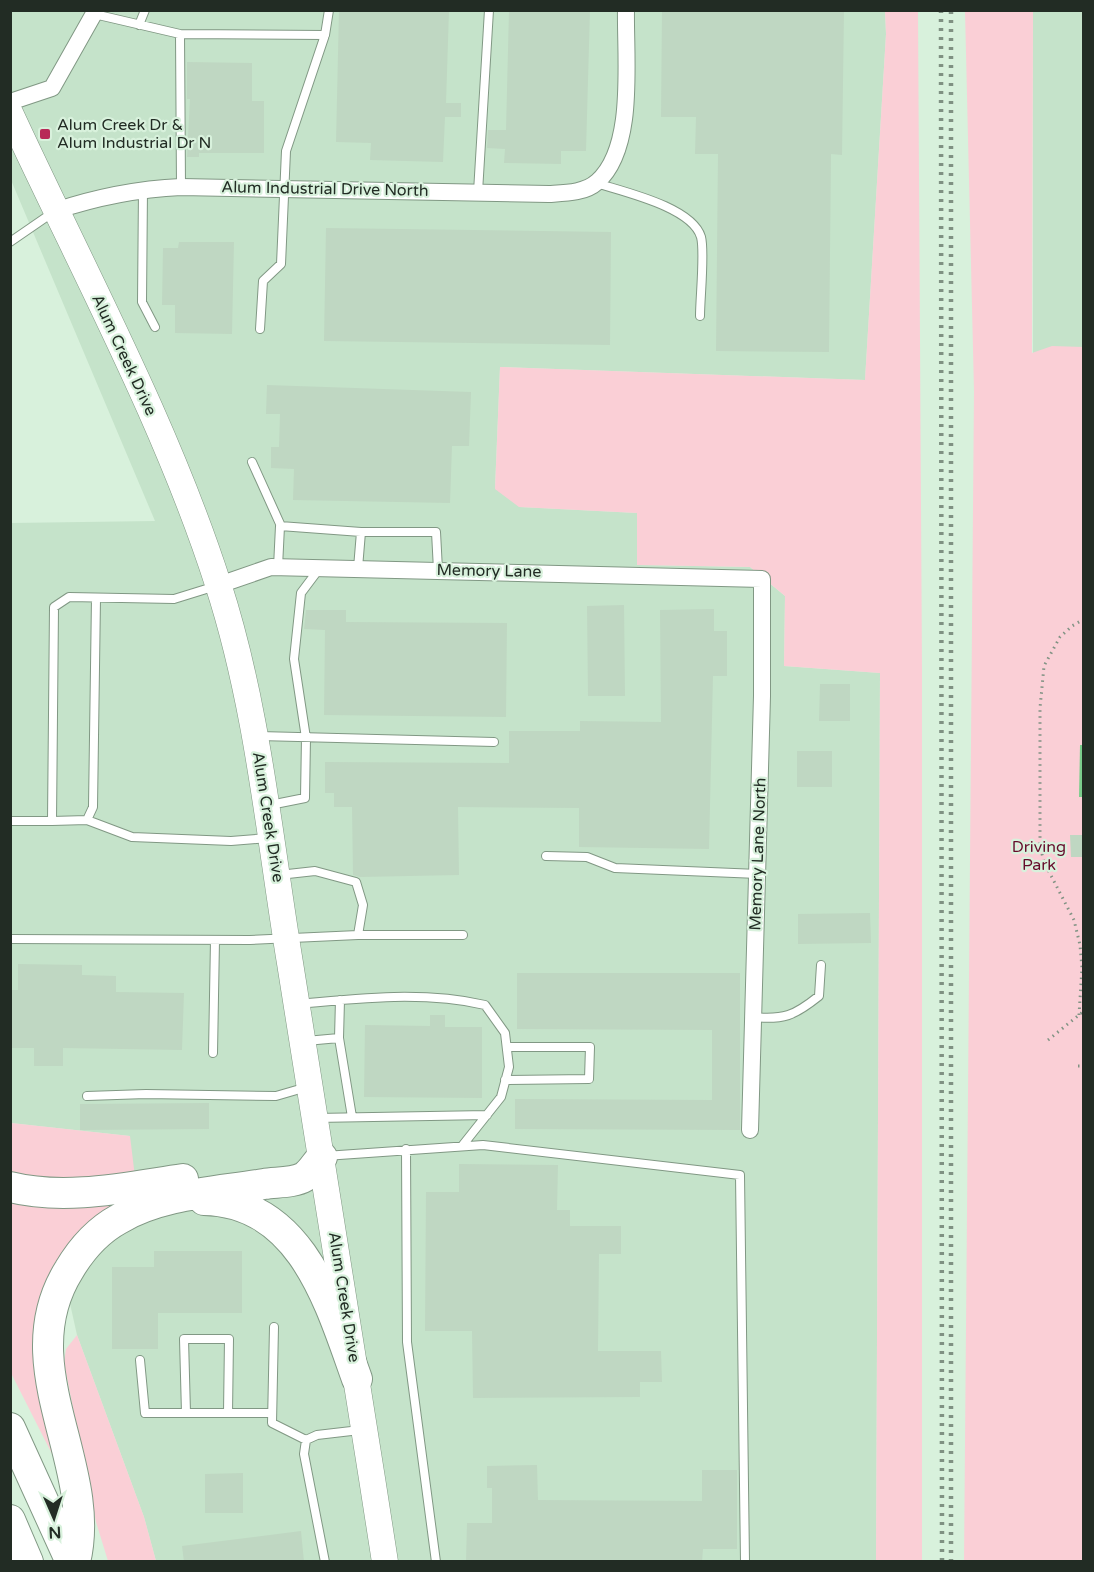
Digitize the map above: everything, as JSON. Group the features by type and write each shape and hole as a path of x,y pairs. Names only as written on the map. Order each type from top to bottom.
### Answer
{"highway":[{"path":"10,1187 53,1192 108,1189 322,1156"},
{"path":"73,1562 81,1538 74,1487 49,1371 49,1322 53,1300 76,1257 106,1226 148,1206 304,1177 322,1156"},
{"path":"171,1200 215,1200 237,1206 257,1215 281,1231 300,1249 313,1269 330,1304 357,1379"},
{"path":"10,1428 73,1562"},
{"path":"10,1520 28,1562"}],"main road":[{"name":"Alum Creek Drive","path":"10,112 181,481 219,585 255,736 267,806 386,1562"}],"street":[{"path":"596,183 616,160 624,131 626,10"},
{"path":"10,102 52,88 95,12"},
{"name":"Alum Industrial Drive North","path":"55,211 92,199 142,189 181,187 574,192 596,183"},
{"name":"Memory Lane","path":"219,585 271,567 762,579"},
{"name":"Memory Lane North","path":"750,1130 762,696 762,579"}],"lane":[{"path":"139,25 145,10"},
{"path":"260,329 262,281 281,264 286,150 325,35 329,10"},
{"path":"478,192 489,10"},
{"path":"95,12 180,34 325,35"},
{"path":"180,34 181,187"},
{"path":"596,183 671,209 693,223 701,238 700,316"},
{"path":"142,189 142,302 155,327"},
{"path":"10,242 55,211"},
{"path":"252,462 281,526 278,567"},
{"path":"281,526 361,532 436,532 438,570"},
{"path":"358,568 361,532"},
{"path":"267,806 305,798 306,738 294,659 301,593 320,568"},
{"path":"52,821 54,607 69,597 174,599 219,585"},
{"path":"87,820 93,807 96,598"},
{"path":"255,736 494,742"},
{"path":"10,821 87,820 132,837 231,841 272,837"},
{"path":"546,856 587,857 615,868 758,874"},
{"path":"277,875 315,871 356,882 363,905 358,935"},
{"path":"10,939 215,940 358,935 464,935"},
{"path":"213,1053 215,940"},
{"path":"752,1017 775,1019 799,1012 819,996 821,965"},
{"path":"297,1004 340,1000 459,999 485,1005 505,1033 509,1067 501,1097 462,1146"},
{"path":"340,1000 339,1038 352,1117"},
{"path":"303,1041 339,1038"},
{"path":"505,1080 589,1079 590,1047 507,1047"},
{"path":"87,1096 146,1094 276,1096 310,1086"},
{"path":"316,1118 487,1115"},
{"path":"322,1156 483,1145 740,1175 745,1562"},
{"path":"406,1149 407,1341 435,1562"},
{"path":"274,1327 272,1423 306,1440"},
{"path":"186,1413 184,1340 229,1339 228,1413"},
{"path":"140,1360 145,1413 271,1413"},
{"path":"306,1440 317,1435 365,1430"},
{"path":"306,1440 304,1454 325,1562"}],"path":[{"path":"1079,1015 1082,968 1074,920 1044,862 1040,846 1040,720 1044,666 1060,637 1071,626 1083,619"},
{"path":"1048,1040 1083,1011"},
{"path":"1078,1066 1083,1066"}],"shaded area":[{"path":"11,11 885,11 886,34 865,380 500,367 495,488 520,507 637,513 638,565 750,567 785,596 784,666 880,673 876,1561 156,1561 144,1517 77,1335 67,1290 130,1136 11,1123 10,523 155,521 11,180"},
{"path":"1033,11 1083,11 1083,367 1033,367"},
{"path":"1080,745 1083,745 1083,797 1079,797"}],"green space":[{"name":"Driving Park","path":"1033,10 1032,353 1052,346 1084,347 1084,1561 964,1562 974,391 965,11"},
{"path":"885,11 918,11 922,669 922,1561 876,1561 880,673 784,666 785,596 750,567 637,565 637,513 519,507 495,489 500,367 865,380 886,34"},
{"path":"11,1123 130,1136 135,1177 76,1184 11,1178"},
{"path":"137,1196 54,1276 54,1458 11,1373 10,1197"},
{"path":"77,1335 144,1517 156,1561 108,1561 96,1522 64,1363 66,1349"}],"building":[{"path":"339,10 449,10 446,103 461,103 461,117 445,117 443,162 370,160 371,143 336,142"},
{"path":"509,10 590,10 586,151 561,151 561,164 504,163 505,149 487,148 488,130 506,130"},
{"path":"662,10 844,10 842,155 831,154 829,352 716,351 718,154 695,154 696,117 661,117"},
{"path":"187,62 252,63 252,101 264,101 264,153 199,153 199,157 187,157 190,99 187,99"},
{"path":"326,228 611,232 610,345 324,341"},
{"path":"179,242 234,242 232,334 175,333 175,305 162,305 163,248 178,248"},
{"path":"267,385 471,392 469,446 452,446 450,503 293,500 294,469 271,468 271,447 279,447 280,414 266,414"},
{"path":"624,605 625,696 588,696 587,606"},
{"path":"714,609 714,631 727,631 727,676 713,676 709,849 579,847 579,808 458,807 459,875 360,877 353,875 352,807 334,807 334,793 325,793 325,762 509,763 509,731 580,731 580,721 661,722 660,610"},
{"path":"306,610 346,610 346,622 507,623 506,717 324,715 325,630 304,629"},
{"path":"820,684 850,684 850,721 819,721"},
{"path":"797,751 832,751 832,787 797,787"},
{"path":"1070,835 1083,835 1083,857 1071,857"},
{"path":"870,913 871,943 798,944 798,914"},
{"path":"18,964 82,965 82,975 116,976 116,992 184,993 182,1050 63,1048 63,1066 34,1066 34,1048 10,1048 10,990 18,990"},
{"path":"517,973 740,973 740,1130 515,1129 515,1099 712,1100 712,1030 517,1029"},
{"path":"430,1015 445,1015 445,1027 482,1027 482,1098 364,1097 365,1025 430,1026"},
{"path":"209,1103 209,1129 80,1130 80,1104"},
{"path":"459,1164 558,1165 557,1210 570,1210 570,1226 621,1226 621,1254 599,1254 598,1351 661,1351 662,1382 640,1382 640,1397 473,1398 472,1331 425,1331 426,1192 459,1192"},
{"path":"154,1251 242,1251 242,1313 158,1313 158,1349 112,1349 112,1267 154,1267"},
{"path":"537,1465 538,1500 702,1501 702,1470 737,1470 737,1549 703,1549 702,1562 466,1562 467,1523 492,1523 492,1488 487,1488 487,1466"},
{"path":"243,1473 243,1513 205,1513 205,1474"},
{"path":"301,1531 304,1562 184,1562 182,1546"}],"railway":[{"path":"941,10 942,1562"},
{"path":"951,10 951,1562"}],"place":[{"name":"Alum Creek Dr & Alum Industrial Dr N","path":"45,134"}]}
